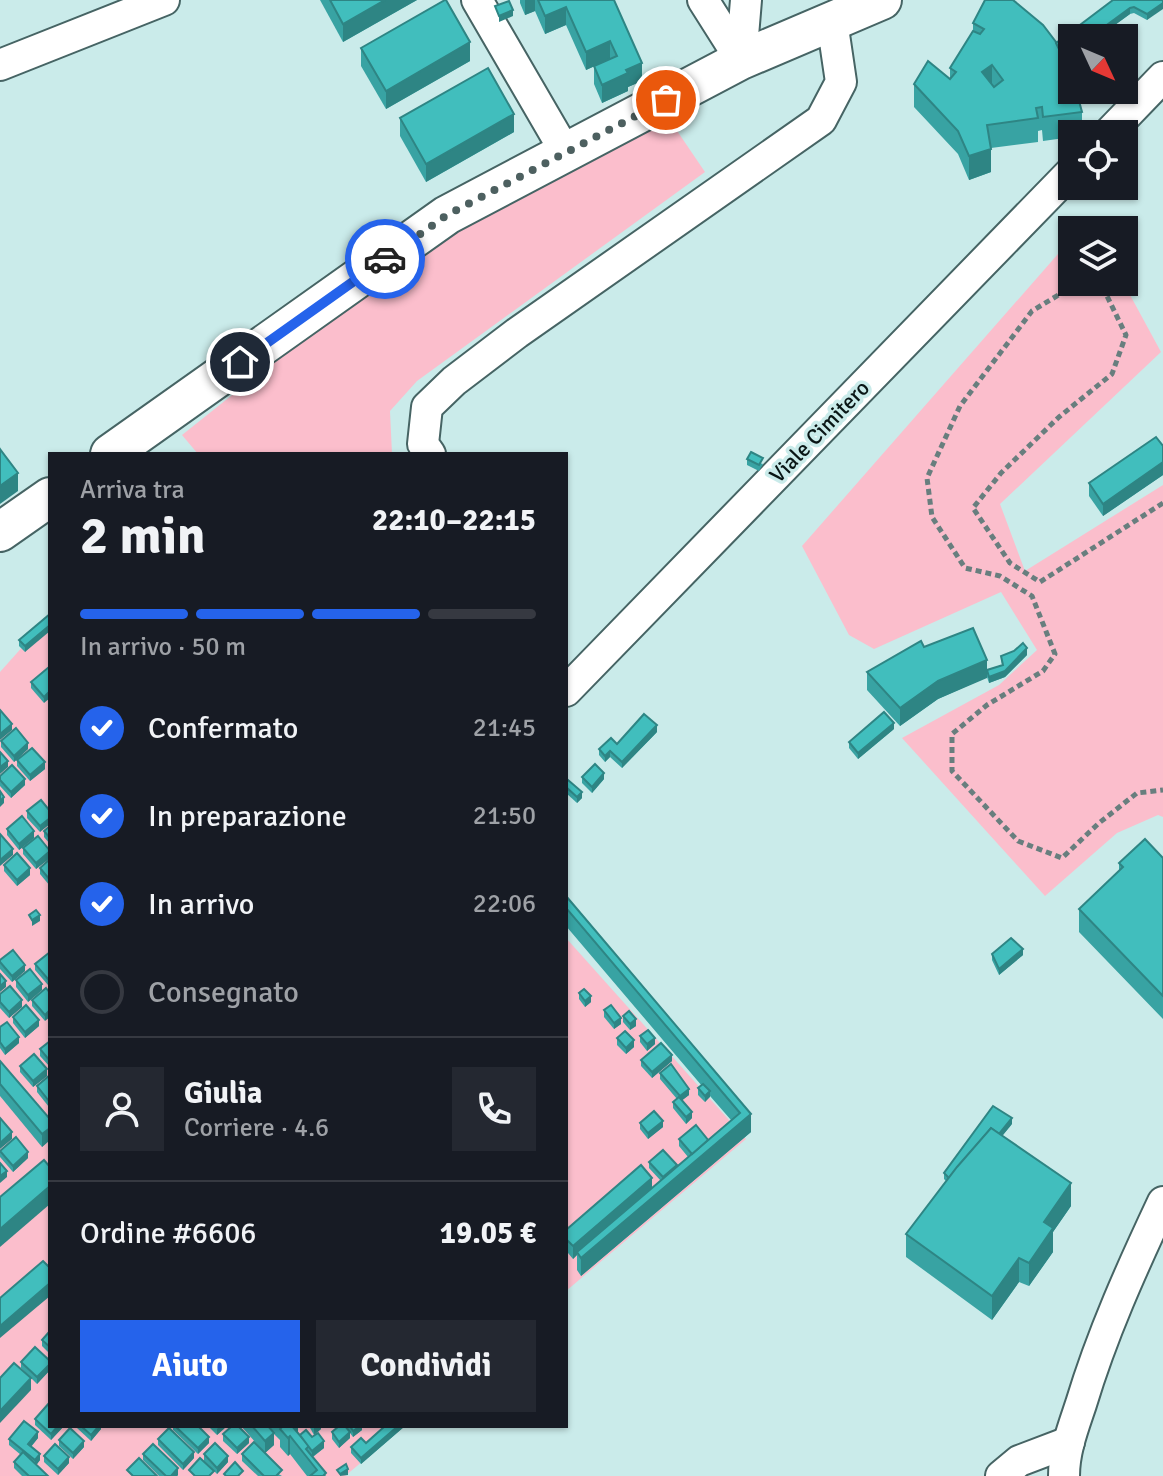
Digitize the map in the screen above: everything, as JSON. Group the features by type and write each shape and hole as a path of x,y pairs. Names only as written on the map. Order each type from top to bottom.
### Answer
{"main road":[{"path":"113,452 447,215 741,60 882,0"},
{"path":"0,532 48,498"}],"street":[{"path":"0,65 164,0"},
{"path":"477,0 566,153"},
{"path":"703,0 741,60"},
{"path":"741,60 746,0"},
{"path":"429,452 423,444 427,407 454,381 517,333 821,120 841,82 832,21"},
{"path":"1122,120 1163,77"},
{"name":"Viale Cimitero","path":"568,682 1058,185"},
{"path":"1064,1476 1064,1459 1089,1378 1125,1285 1163,1202"},
{"path":"1001,1476 1019,1461 1069,1442"}],"path":[{"path":"1163,503 1040,582 1010,563 973,508 1011,463 1059,417 1112,374 1126,335 1112,306 1105,292 1070,288 1032,311 960,406 927,478 932,517 965,568 1000,576 1032,596 1055,654 1043,671 987,705 952,734 952,771 1018,841 1062,858 1137,793 1163,790"}],"shaded area":[{"path":"667,116 705,172 417,381 390,411 392,452 196,452 182,435 350,301 455,223"},
{"path":"1058,254 1058,296 1131,296 1161,352 1000,504 1025,571 1163,485 1163,817 1158,815 1117,833 1045,896 902,738 999,685 1037,650 1001,592 874,649 849,635 802,546"},
{"path":"48,618 48,1428 403,1428 345,1476 0,1476 0,672"},
{"path":"568,940 746,1139 568,1289"}],"building":[{"path":"330,0 385,0 343,24"},
{"path":"446,0 470,42 386,91 361,48"},
{"path":"538,0 614,0 642,63 602,85 594,66 617,56 610,41 586,52 566,7 545,16"},
{"path":"985,0 1013,0 1043,25 1058,46 1058,104 1080,104 1082,112 1043,117 1042,107 1036,108 1038,118 987,125 991,149 969,156 958,131 914,84 928,61 950,79 956,72 950,68 973,31 980,34 984,29 973,23","holes":["992,65 1003,80 994,87 982,72"]},
{"path":"1113,0 1163,0 1147,14 1134,7 1108,24 1081,24"},
{"path":"509,1 513,10 499,16 495,6"},
{"path":"488,68 514,114 426,164 400,118"},
{"path":"1156,437 1163,446 1163,462 1103,504 1089,483"},
{"path":"0,449 18,473 0,486"},
{"path":"751,452 763,458 759,465 747,459"},
{"path":"48,616 48,627 25,646 19,640"},
{"path":"973,628 987,660 938,681 900,708 867,672 921,641 924,647"},
{"path":"1023,643 1027,648 1005,671 989,677 987,670 1003,665 1001,656"},
{"path":"48,668 48,693 44,697 31,682"},
{"path":"0,710 12,724 0,734"},
{"path":"884,712 894,723 858,753 849,742"},
{"path":"644,714 657,725 622,762 610,751 605,756 599,749 611,738 617,744"},
{"path":"16,728 28,743 14,756 1,741"},
{"path":"32,748 45,762 30,775 17,760"},
{"path":"0,752 8,761 0,767"},
{"path":"595,764 604,773 592,787 582,777"},
{"path":"12,765 25,779 11,792 0,776"},
{"path":"568,780 582,792 577,797 568,789"},
{"path":"41,800 48,809 48,820 40,826 27,811"},
{"path":"22,816 34,831 19,844 7,829"},
{"path":"0,834 13,849 0,860"},
{"path":"38,836 48,853 36,863 23,848"},
{"path":"1145,839 1163,858 1163,996 1079,909 1123,867 1119,863"},
{"path":"17,853 30,868 17,880 4,865"},
{"path":"48,861 48,878 40,868"},
{"path":"568,898 751,1114 581,1258 577,1252 740,1113 568,910"},
{"path":"36,910 40,915 32,920 29,915"},
{"path":"1011,938 1023,949 999,969 992,954"},
{"path":"13,950 25,965 12,976 0,960"},
{"path":"48,954 48,979 35,964"},
{"path":"30,969 42,984 28,995 16,980"},
{"path":"10,986 22,1000 9,1012 0,1002 0,994"},
{"path":"46,988 48,1012 45,1015 32,1000"},
{"path":"584,989 591,996 585,1001 579,993"},
{"path":"26,1005 39,1020 25,1032 13,1017"},
{"path":"611,1005 621,1018 614,1023 604,1010"},
{"path":"629,1011 636,1019 630,1024 623,1016"},
{"path":"7,1022 19,1037 5,1049 0,1042 0,1027"},
{"path":"648,1030 655,1038 647,1044 640,1036"},
{"path":"625,1031 634,1040 626,1048 617,1038"},
{"path":"48,1043 48,1059 40,1049"},
{"path":"661,1043 672,1055 652,1072 641,1060"},
{"path":"34,1054 47,1069 33,1081 20,1066"},
{"path":"0,1061 48,1117 48,1130 42,1134 0,1084"},
{"path":"671,1064 689,1089 680,1096 660,1073"},
{"path":"48,1077 48,1100 37,1086"},
{"path":"703,1084 710,1091 705,1096 698,1088"},
{"path":"679,1097 692,1112 686,1117 673,1102"},
{"path":"993,1106 1012,1118 999,1134 991,1128 949,1178 944,1173"},
{"path":"654,1111 663,1121 648,1133 640,1123"},
{"path":"0,1118 12,1132 0,1143"},
{"path":"696,1125 708,1140 692,1154 679,1139"},
{"path":"991,1128 1071,1183 1044,1222 1053,1228 1029,1263 1019,1258 992,1296 906,1234"},
{"path":"16,1137 28,1152 13,1166 0,1151"},
{"path":"663,1150 677,1165 663,1177 649,1162"},
{"path":"44,1160 48,1165 48,1188 0,1229 0,1197"},
{"path":"0,1163 7,1171 0,1176"},
{"path":"641,1165 652,1178 573,1246 568,1241 568,1228"},
{"path":"43,1261 48,1266 48,1285 0,1326 0,1298"},
{"path":"35,1347 48,1359 48,1366 37,1377 21,1362"},
{"path":"14,1363 31,1378 0,1411 0,1378"},
{"path":"48,1404 48,1428 56,1428 51,1434 35,1419"},
{"path":"24,1421 38,1432 28,1444 40,1454 35,1460 9,1439"},
{"path":"70,1428 84,1441 73,1453 59,1440"},
{"path":"83,1428 97,1428 91,1435"},
{"path":"169,1428 194,1452 183,1464 158,1439"},
{"path":"177,1428 200,1428 209,1437 198,1448"},
{"path":"230,1428 240,1428 249,1437 237,1448 223,1434"},
{"path":"254,1428 270,1428 274,1433 265,1441"},
{"path":"294,1428 326,1473 323,1476 310,1476 317,1470 290,1436 288,1438 280,1429"},
{"path":"337,1428 347,1428 350,1432 339,1442 332,1432"},
{"path":"383,1428 396,1428 361,1458 351,1447 361,1438 366,1443"},
{"path":"306,1430 312,1437 318,1433 324,1441 312,1451 300,1435"},
{"path":"254,1442 282,1470 276,1476 264,1476 242,1454"},
{"path":"215,1443 228,1456 217,1468 204,1454"},
{"path":"55,1444 69,1457 58,1469 44,1456"},
{"path":"153,1444 178,1468 171,1476 166,1476 143,1454"},
{"path":"23,1452 48,1476 29,1476 14,1462"},
{"path":"139,1458 157,1476 133,1476 127,1470"},
{"path":"200,1458 214,1471 209,1476 195,1476 189,1470"},
{"path":"235,1462 243,1471 238,1476 226,1476 224,1474"},
{"path":"346,1464 348,1469 340,1474 337,1470"}],"way so far":[{"path":"385,259 447,215 666,100"}],"route":[{"path":"240,362 385,259"}]}
